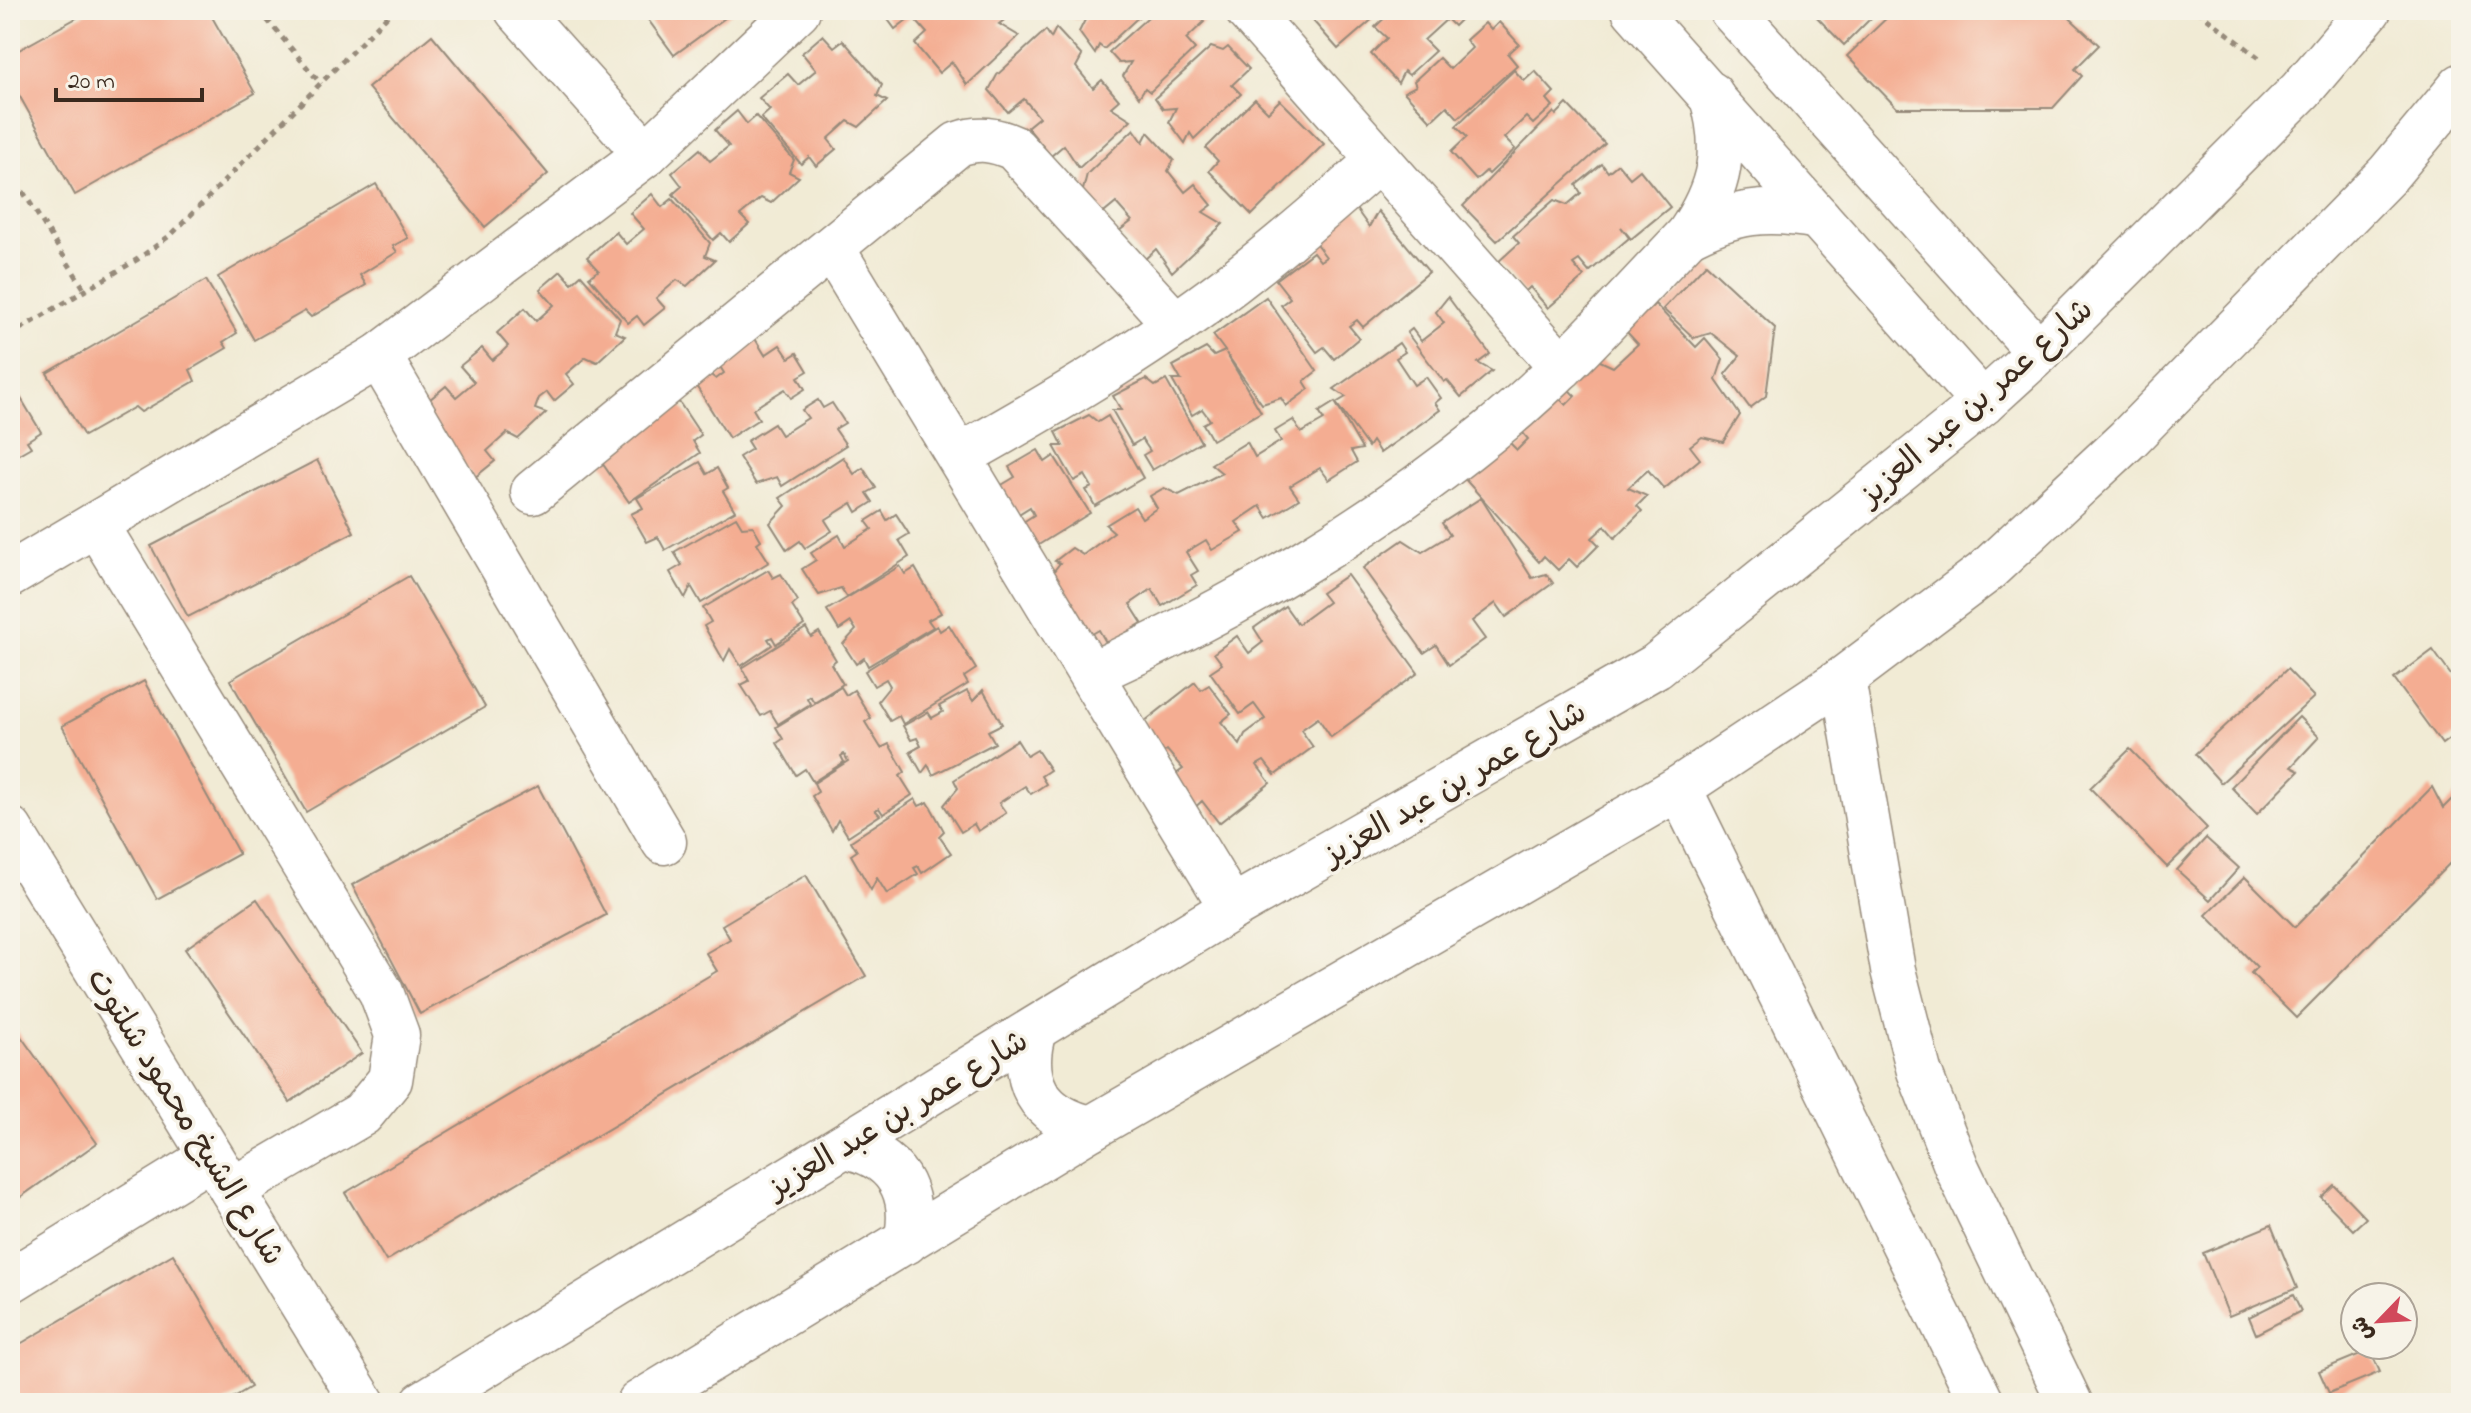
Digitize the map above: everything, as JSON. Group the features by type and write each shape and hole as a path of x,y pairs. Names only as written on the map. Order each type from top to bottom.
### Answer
{"street":[{"path":"517,10 646,154"},
{"path":"10,575 379,356 646,154 798,10"},
{"path":"1247,10 1562,367"},
{"path":"1634,10 1983,403"},
{"path":"1731,10 2039,352"},
{"name":"شارع عمر بن عبد العزيز","path":"423,1403 1232,908 1656,666 1983,403 2039,352 2301,90 2369,10"},
{"path":"639,1403 1091,1128 1679,788 1843,679 1984,573 2128,439 2388,174 2461,86"},
{"path":"1091,674 1176,635 1340,542 1417,488 1491,430 1562,367 1688,235 1705,210 1716,183 1721,153 1720,123 1711,94"},
{"path":"533,492 958,144 972,140 1000,142 1014,148 1175,324"},
{"path":"960,456 1105,371 1175,324 1257,263 1379,160"},
{"path":"1688,235 1718,220 1751,211 1785,211 1818,217"},
{"path":"832,248 1232,908"},
{"path":"379,356 664,842"},
{"path":"10,1281 222,1173 362,1114 390,1080 397,1035 381,992 96,524"},
{"path":"1843,679 1893,970 1919,1071 1957,1168 2070,1403"},
{"path":"1679,788 1982,1403"},
{"name":"شارع الشيخ محمود شلتوت","path":"10,829 363,1403"},
{"path":"1034,1030 1028,1048 1027,1067 1042,1102 1055,1115 1072,1124 1091,1128"},
{"path":"844,1146 862,1149 879,1158 893,1170 904,1187 910,1205 906,1242"}],"path":[{"path":"259,10 321,84"},
{"path":"10,335 138,259 172,234 393,10"},
{"path":"2197,10 2301,90"},
{"path":"10,171 85,290"}],"building":[{"path":"91,10 208,10 255,93 75,195 10,79 10,55"},
{"path":"641,10 736,10 674,55"},
{"path":"881,10 1002,10 1008,17 999,24 1019,36 967,85 952,62 939,73 915,44 927,33 912,16 895,29"},
{"path":"1065,10 1146,10 1104,49 1099,45 1095,54 1079,32 1086,18 1073,19"},
{"path":"1156,10 1193,10 1204,22 1186,39 1195,49 1150,92 1145,88 1139,97 1123,76 1131,62 1119,63 1109,52"},
{"path":"1312,10 1383,10 1338,49 1314,22"},
{"path":"1393,10 1470,10 1454,26 1447,19 1424,40 1435,51 1409,75 1404,71 1398,83 1371,54 1387,38 1375,27"},
{"path":"1810,10 1879,10 1844,45"},
{"path":"1895,10 2061,10 2099,45 2075,69 2082,76 2053,108 1897,108 1847,56"},
{"path":"1499,22 1519,44 1508,54 1517,65 1458,118 1447,106 1431,121 1404,92 1416,86 1414,81 1439,58 1450,69 1472,48 1466,40 1485,23 1491,30"},
{"path":"1056,28 1082,56 1076,67 1093,88 1102,80 1119,100 1111,107 1131,120 1079,168 1064,145 1051,156 1027,127 1039,117 1024,99 1008,112 989,90 997,75 1046,30 1051,38"},
{"path":"432,35 548,174 485,227 368,88"},
{"path":"823,35 834,47 843,40 882,85 877,96 887,101 859,127 848,121 828,139 836,149 816,166 809,157 801,164 761,118 770,110 759,98 788,74 798,85 816,70 802,53"},
{"path":"1211,47 1223,51 1228,47 1249,69 1232,85 1241,94 1194,139 1190,133 1185,143 1169,122 1176,108 1163,109 1155,98"},
{"path":"1514,70 1524,81 1535,71 1554,92 1547,99 1553,106 1533,124 1526,117 1504,138 1515,149 1489,174 1486,171 1476,180 1451,152 1467,137 1456,126"},
{"path":"1255,99 1268,112 1280,100 1324,144 1252,215 1209,171 1218,161 1206,148"},
{"path":"1567,104 1605,144 1497,241 1463,206 1554,112 1556,115"},
{"path":"737,111 747,124 756,116 794,160 789,172 799,177 771,203 761,198 740,215 749,224 729,242 721,233 713,240 673,194 682,186 672,173 700,149 710,161 729,146 715,130"},
{"path":"1134,129 1143,142 1148,132 1174,160 1168,171 1185,192 1195,184 1212,205 1203,212 1223,224 1172,272 1156,249 1144,260 1119,231 1132,221 1116,203 1100,216 1082,194 1087,174"},
{"path":"1602,164 1608,172 1618,164 1630,178 1640,170 1670,207 1631,239 1621,227 1629,238 1589,272 1579,260 1573,264 1584,277 1548,308 1530,287 1524,293 1498,262 1519,243 1513,236 1554,200 1567,205 1581,193 1576,185"},
{"path":"376,184 408,238 393,246 397,252 360,275 366,285 311,317 305,311 254,340 218,277"},
{"path":"652,194 662,207 672,199 710,243 705,256 715,260 687,286 677,280 656,298 665,308 644,325 637,316 628,323 589,277 599,270 587,257 616,232 626,244 644,229 630,213"},
{"path":"1356,209 1369,227 1378,211 1429,272 1363,327 1357,320 1349,326 1359,338 1334,359 1324,347 1317,352 1281,305 1290,298 1276,280 1313,252 1320,261 1326,257 1314,241"},
{"path":"1706,264 1775,328 1766,396 1750,408 1725,374 1740,356 1711,333 1694,338 1663,309"},
{"path":"561,271 572,283 581,275 620,319 615,332 625,336 597,362 586,357 566,374 574,384 554,401 547,392 539,398 535,409 546,413 518,439 507,433 487,451 495,461 474,478 417,410 446,386 456,397 474,382 460,366 482,348 492,360 501,353 508,346 497,333 525,308 536,321 554,305 540,289"},
{"path":"206,280 237,333 223,342 227,348 190,370 195,381 141,412 135,407 84,436 47,373"},
{"path":"1266,297 1317,371 1304,381 1309,389 1286,406 1281,398 1262,404 1226,353 1261,412 1212,440 1203,424 1210,420 1202,409 1192,415 1172,380 1181,380 1173,366 1206,348 1214,356 1225,351 1213,335"},
{"path":"1448,297 1490,354 1478,363 1492,371 1461,397 1447,380 1444,382 1407,333 1412,329 1421,341 1444,323 1436,312"},
{"path":"1655,304 1696,347 1705,338 1723,359 1716,380 1740,415 1723,442 1702,437 1690,446 1700,459 1664,489 1648,470 1628,488 1647,496 1637,506 1642,511 1615,538 1605,526 1592,538 1599,545 1577,567 1569,559 1558,570 1544,556 1539,562 1463,477 1504,437 1517,450 1528,439 1517,426 1553,392 1566,405 1575,396 1568,389 1598,360 1613,367 1638,344 1626,331"},
{"path":"754,337 765,355 780,345 789,358 797,353 808,371 798,377 805,389 791,398 785,389 753,409 759,419 729,438 693,381 703,369 716,379 724,373 719,365"},
{"path":"1399,343 1405,352 1396,358 1414,385 1426,377 1441,398 1435,403 1440,410 1380,453 1372,441 1368,447 1336,403 1346,397 1334,389"},
{"path":"1146,379 1155,386 1166,380 1201,442 1152,470 1143,455 1150,451 1142,439 1132,445 1112,410 1121,410 1113,396"},
{"path":"10,380 41,432 27,441 31,447 10,459"},
{"path":"818,400 823,408 832,403 845,423 835,429 846,445 782,486 777,477 756,484 739,457 752,449 747,441 774,424 781,435 808,418 802,410"},
{"path":"679,402 701,435 693,441 700,453 629,502 598,457"},
{"path":"1335,402 1362,449 1351,451 1357,462 1329,480 1320,468 1290,486 1299,499 1268,518 1260,506 1236,522 1243,532 1212,550 1206,540 1186,552 1198,571 1191,575 1197,585 1162,606 1152,589 1130,604 1142,623 1107,644 1099,630 1087,637 1050,576 1060,563 1055,561 1072,548 1083,555 1114,532 1106,525 1135,507 1142,518 1157,508 1150,496 1164,488 1179,495 1222,473 1211,464 1247,442 1255,457 1281,441 1275,431 1293,420 1301,433 1324,420 1319,412"},
{"path":"1089,415 1098,422 1108,416 1143,478 1095,506 1086,490 1092,487 1085,475 1074,481 1054,446 1063,446 1056,432"},
{"path":"1038,450 1045,462 1054,456 1090,513 1032,549 1017,526 1034,515 1030,507 1017,515 1000,486 1015,477 1009,467"},
{"path":"843,457 854,474 863,468 876,488 867,493 873,502 857,512 852,503 825,520 832,531 805,548 800,541 787,550 770,523 786,506 780,498"},
{"path":"317,460 354,532 188,617 151,546"},
{"path":"700,462 707,474 717,468 728,488 723,491 735,511 665,550 658,537 647,542 631,514 643,508 637,498"},
{"path":"1481,498 1532,578 1546,574 1553,583 1506,617 1496,603 1472,621 1485,639 1449,665 1436,645 1424,653 1363,568 1403,540 1422,552 1450,535 1442,523"},
{"path":"882,511 887,520 896,514 909,534 899,540 909,557 847,597 841,588 819,595 802,569 816,560 811,553 839,535 845,546 872,529 866,521"},
{"path":"736,517 742,527 753,526 761,540 757,543 769,562 701,603 691,586 685,598 670,572 682,565 674,552"},
{"path":"900,566 905,574 915,568 941,613 928,620 933,627 868,666 864,658 856,664 843,644 856,630 851,622 839,630 827,610"},
{"path":"768,570 773,578 781,574 798,601 792,606 804,625 776,644 772,637 768,639 772,645 741,666 730,649 724,661 704,626 711,622 703,608"},
{"path":"1347,575 1418,673 1331,737 1318,718 1301,730 1313,747 1275,775 1264,761 1257,765 1270,783 1219,823 1202,801 1192,810 1169,779 1183,769 1167,750 1152,761 1144,722 1195,682 1201,690 1209,685 1231,714 1221,722 1240,745 1245,734 1265,719 1254,704 1240,714 1210,672 1222,664 1214,653 1237,636 1249,653 1263,642 1254,628 1285,606 1298,624 1328,602 1321,593"},
{"path":"409,576 485,707 306,812 230,680"},
{"path":"949,625 976,669 964,677 968,684 903,724 899,716 890,721 878,701 890,686 886,679 874,686 865,671 937,626 940,631"},
{"path":"806,628 811,637 819,632 836,660 831,664 843,684 814,702 810,696 807,698 810,704 778,724 770,711 761,716 741,685 749,681 742,668"},
{"path":"2433,650 2461,689 2461,730 2442,744 2394,679"},
{"path":"2287,669 2314,697 2221,783 2195,754"},
{"path":"144,681 239,854 157,899 62,726"},
{"path":"841,687 846,695 854,690 871,718 865,722 881,748 889,744 905,772 900,776 912,795 883,814 879,808 875,810 880,815 848,836 838,820 832,831 812,796 818,792 814,783 848,761 844,754 841,756 844,762 813,782 805,769 796,775 777,743 783,739 776,727"},
{"path":"983,690 1002,724 988,731 995,743 933,775 928,765 922,773 910,752 921,746 917,738 911,740 903,726 928,712 932,718 943,712 939,706 967,691 973,701"},
{"path":"2299,717 2319,737 2291,767 2299,771 2257,814 2231,787"},
{"path":"1017,740 1027,756 1037,750 1050,770 1041,776 1046,784 1031,794 1025,786 999,803 1006,813 978,831 974,824 961,832 944,805 958,788 954,780"},
{"path":"2130,749 2207,828 2167,867 2090,788"},
{"path":"538,786 606,915 420,1014 352,885"},
{"path":"2432,787 2443,808 2461,790 2461,852 2296,1018 2251,973 2257,967 2206,915 2245,877 2295,927"},
{"path":"915,799 919,806 928,802 944,831 939,836 951,853 922,873 918,866 914,868 918,874 887,894 877,878 871,890 851,855 857,851 851,841"},
{"path":"2206,838 2239,868 2210,900 2177,870"},
{"path":"806,875 866,976 386,1261 345,1193 717,971 706,953 730,939 722,925"},
{"path":"257,899 362,1053 290,1102 185,949"},
{"path":"10,1021 97,1143 12,1203 10,1200"},
{"path":"2334,1185 2366,1218 2353,1230 2321,1197"},
{"path":"2271,1225 2297,1288 2229,1316 2203,1253"},
{"path":"173,1254 251,1387 224,1403 22,1403 10,1383 10,1350"},
{"path":"2293,1295 2301,1311 2256,1334 2249,1317"},
{"path":"2343,1361 2375,1361 2380,1372 2329,1393 2319,1371"}]}
